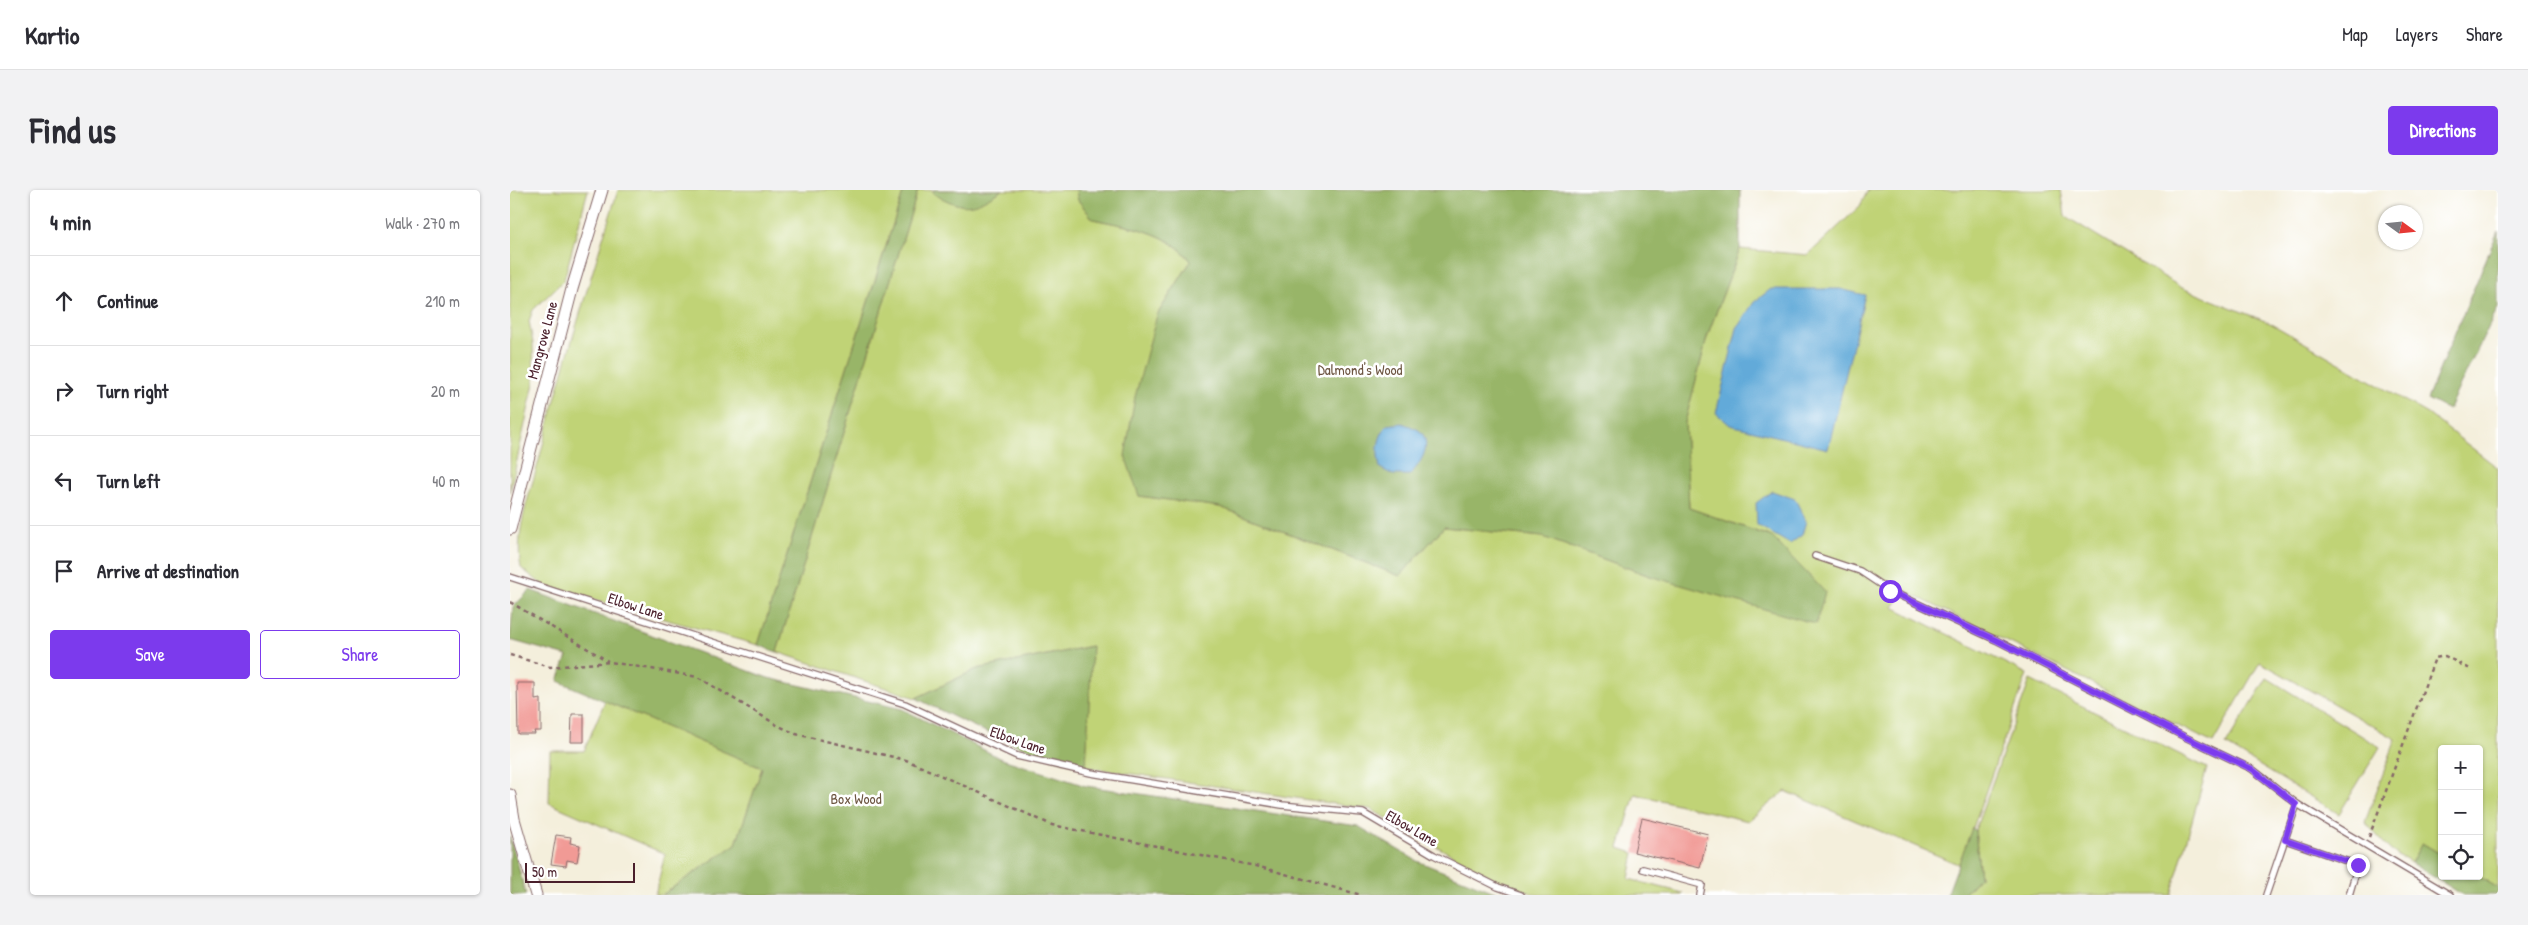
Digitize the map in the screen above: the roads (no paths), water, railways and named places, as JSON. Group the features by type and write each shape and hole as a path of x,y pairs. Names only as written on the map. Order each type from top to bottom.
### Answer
{"street":[{"name":"Mangrove Lane","path":"510,529 572,289 602,190"},
{"path":"510,795 514,819 536,895"}],"lane":[{"path":"1815,556 1860,571 1890,591 1996,640 2185,737 2252,769 2296,804 2450,895"},
{"name":"Elbow Lane","path":"510,577 905,704 1016,756 1091,773 1282,805 1363,813 1434,855 1498,887 1521,895"},
{"path":"2266,895 2296,804"},
{"path":"2285,840 2358,865 2349,895"},
{"path":"1643,869 1702,885 1700,895"}],"water":[{"path":"1771,289 1840,289 1865,295 1828,449 1730,425 1716,413 1737,328 1754,302"},
{"path":"1402,423 1420,431 1426,442 1424,454 1410,475 1393,475 1380,468 1378,445 1387,425"},
{"path":"1772,491 1795,499 1806,521 1802,535 1790,544 1757,525 1756,503"}],"park label":[{"name":"Dalmond's Wood","path":"1360,369"},
{"name":"Box Wood","path":"856,798"}]}
